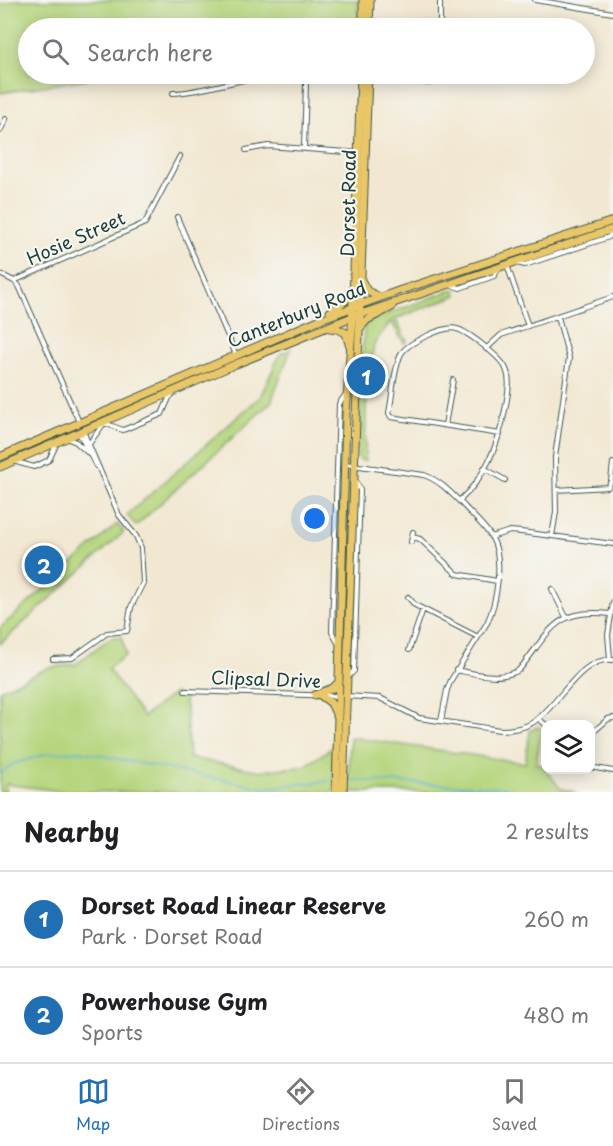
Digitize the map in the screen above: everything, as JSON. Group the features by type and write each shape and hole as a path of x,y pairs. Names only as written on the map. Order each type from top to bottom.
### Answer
{"main road":[{"path":"363,0 363,18"},
{"path":"369,18 370,0"},
{"name":"Dorset Road","path":"343,792 343,680 362,282 364,84"},
{"name":"Dorset Road","path":"343,680 340,646 347,394 362,153"},
{"name":"Canterbury Road","path":"0,457 352,307 613,220"},
{"name":"Canterbury Road","path":"0,467 352,317 412,296 501,270 515,262 613,230"},
{"path":"504,256 507,265"},
{"path":"362,282 370,293 380,297"},
{"path":"321,319 345,302 352,288"},
{"path":"360,328 367,320 412,296"},
{"path":"326,328 342,330 350,346"},
{"path":"186,377 189,385"},
{"path":"79,423 81,432"},
{"path":"317,695 333,688 343,680"},
{"path":"317,695 331,703 338,719"},
{"name":"Dorset Road","path":"336,792 338,719 343,696"}],"street":[{"path":"440,0 440,18"},
{"path":"535,0 566,2 613,13"},
{"path":"173,93 192,92 231,84"},
{"path":"304,148 306,84"},
{"path":"0,131 6,119"},
{"path":"246,150 268,146 362,153"},
{"name":"Hosie Street","path":"14,281 145,223 180,156"},
{"path":"177,217 237,355"},
{"name":"Canterbury Road","path":"515,262 525,266 611,236 613,230"},
{"path":"507,265 528,326"},
{"name":"Canterbury Road","path":"450,285 460,288 494,276 501,270"},
{"path":"0,274 14,281 25,296 79,423"},
{"path":"486,349 501,335 613,297"},
{"path":"552,536 556,512 555,457 569,358 558,316"},
{"path":"459,501 471,489 484,468 500,434 508,394 508,374 504,364 486,349 466,333 452,328 409,345 398,364 389,412 391,417 500,434"},
{"path":"445,425 453,380"},
{"path":"89,445 104,423 123,430 158,416 163,412 169,398 178,390"},
{"name":"Dorset Road","path":"340,646 332,632 339,404 347,394"},
{"path":"81,432 89,445 97,467"},
{"path":"81,432 89,455"},
{"path":"53,659 72,658 109,632 127,631 131,607 142,583 140,544 136,536 121,518 101,474 89,455 76,442 66,438"},
{"path":"12,461 34,468 49,460 58,442"},
{"path":"556,490 608,488 613,463"},
{"path":"345,464 424,475 441,483 491,537 498,556 491,614 456,670 447,690 441,722"},
{"path":"484,468 505,480"},
{"path":"335,535 344,527"},
{"path":"491,537 510,531 613,544"},
{"path":"412,537 420,538 457,574 496,581"},
{"path":"552,590 566,617"},
{"path":"408,597 412,603 477,638"},
{"path":"539,719 578,675 588,667 612,660 608,635 613,602"},
{"path":"409,650 423,609"},
{"path":"456,670 491,676 511,675 519,670 556,623 566,617 590,611 610,614"},
{"name":"Clipsal Drive","path":"185,691 380,698 419,718 500,730 513,730 539,719"},
{"path":"595,731 608,719 613,718"},
{"path":"595,768 613,771"}],"green space":[{"path":"16,0 358,0 357,18 18,18 18,84 56,84 0,93 0,5"},
{"path":"454,289 457,295 395,319 407,341 404,343 391,321 374,344 366,407 365,461 360,460 358,457 364,326 372,320"},
{"path":"291,349 271,402 136,526 127,515 260,397 280,354"},
{"path":"117,524 124,532 0,644 0,628"},
{"path":"111,637 122,637 126,655 108,669 143,717 174,693 185,698 189,758 261,771 305,766 333,747 334,792 66,792 6,784 5,792 0,792 0,690 48,668 76,664"},
{"path":"537,727 541,729 536,764 541,765 541,774 549,774 560,788 576,792 348,792 350,737 525,763 530,731"}],"waterway":[{"path":"0,774 13,764 46,754 79,751 264,788 329,781"},
{"path":"350,780 510,788 520,792"}],"place":[{"name":"Dorset Road Linear Reserve","path":"366,376"},
{"name":"Powerhouse Gym","path":"44,565"}]}
